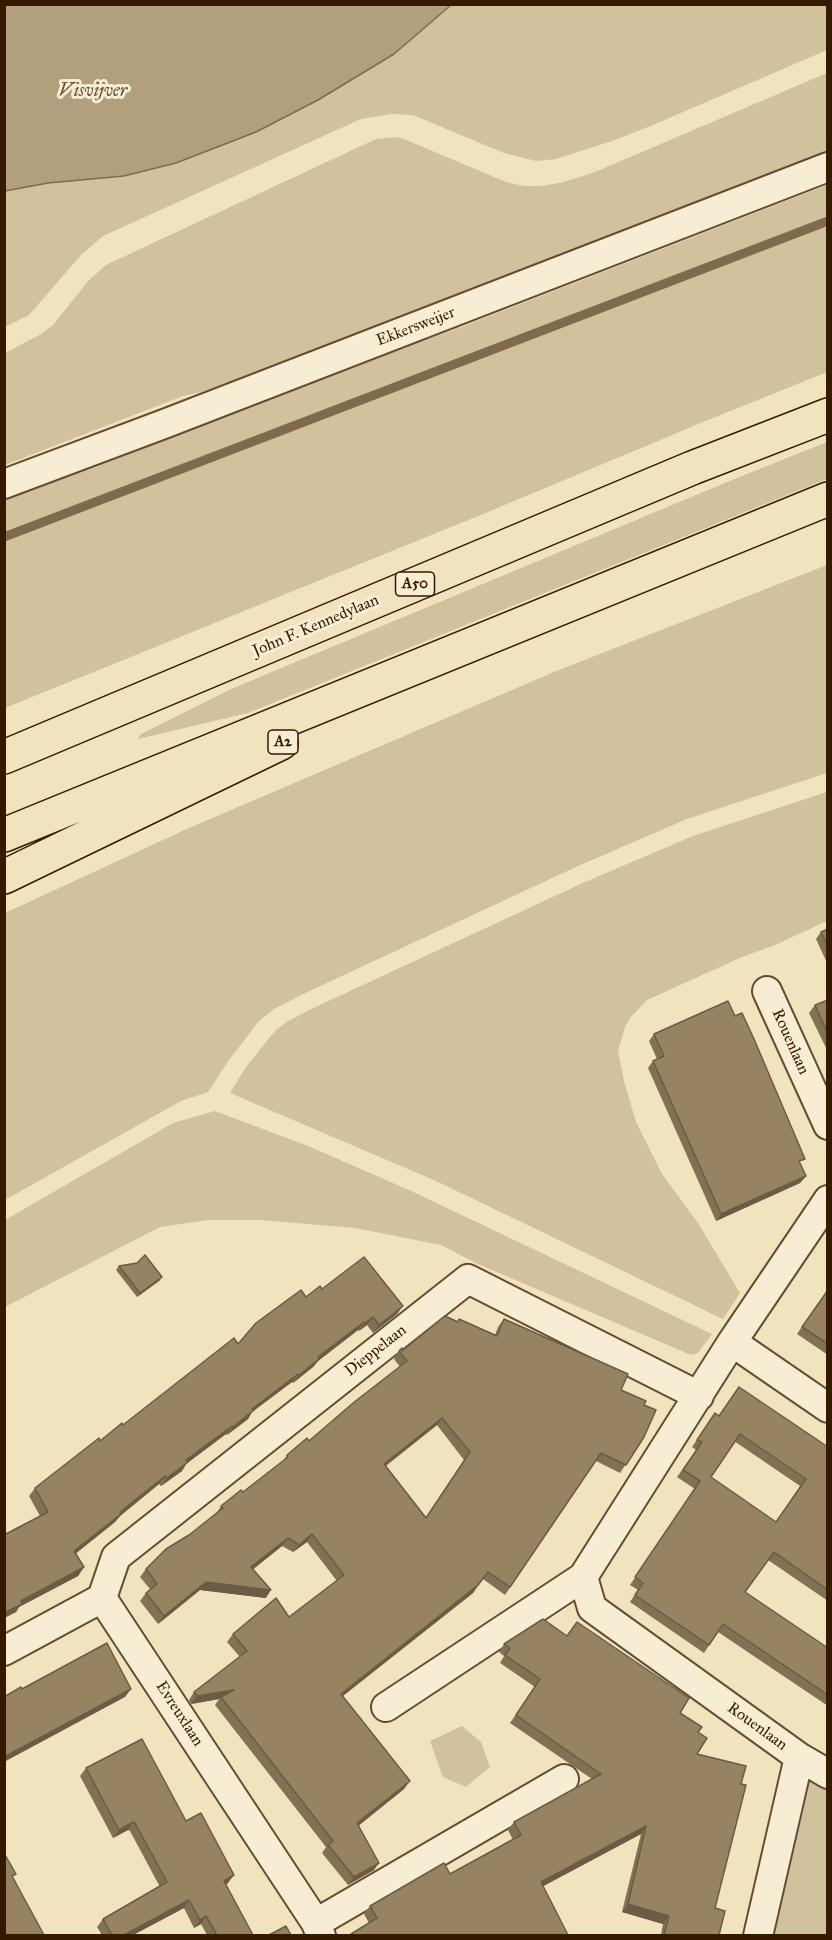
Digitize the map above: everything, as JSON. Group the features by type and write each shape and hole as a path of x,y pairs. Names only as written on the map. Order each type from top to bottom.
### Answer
{"highway":[{"name":"John F. Kennedylaan","path":"4,756 692,468 828,415"},
{"path":"4,835 828,499"},
{"name":"A2","path":"4,877 561,606"}],"street":[{"name":"Ekkersweijer","path":"4,484 828,167"},
{"name":"Rouenlaan","path":"767,991 828,1125"},
{"path":"386,1707 583,1577 732,1342 828,1200"},
{"name":"Dieppelaan","path":"102,1599 116,1557 468,1279 699,1396"},
{"path":"732,1342 828,1408"},
{"name":"Rouenlaan","path":"583,1577 592,1608 799,1757 758,1935"},
{"path":"4,1651 102,1599"},
{"name":"Evreuxlaan","path":"102,1599 319,1929 564,1779"},
{"path":"799,1757 828,1774"}],"shaded area":[{"path":"451,5 827,5 827,50 653,125 556,159 536,161 504,153 413,115 391,114 361,119 103,236 81,255 29,315 5,327 5,191 48,183 124,176 176,163 256,132 318,100 394,54"},
{"path":"827,73 827,154 5,465 5,353 53,325 89,280 106,265 376,139 396,137 404,139 506,182 524,186 542,186 595,172"},
{"path":"827,185 827,372 5,708 4,499 96,467 345,368 456,329"},
{"path":"827,442 827,479 248,713 138,739 141,734 231,689"},
{"path":"827,565 827,773 687,819 578,866 274,1009 259,1021 208,1092 181,1101 5,1200 5,913 189,828 554,672"},
{"path":"827,792 827,921 647,1000 630,1018 618,1051 636,1122 662,1174 698,1223 740,1293 723,1319 436,1181 230,1093 246,1067 275,1031 309,1010 585,882 693,836"},
{"path":"215,1111 308,1146 409,1190 712,1334 698,1353 691,1355 478,1264 441,1245 355,1228 260,1220 208,1220 160,1227 5,1307 5,1220 173,1123"},
{"path":"462,1726 481,1742 490,1767 466,1787 443,1777 430,1741"},
{"path":"810,1767 827,1783 827,1935 770,1936"}],"water":[{"name":"Visvijver","path":"5,4 451,5 394,54 318,100 256,132 176,163 124,176 48,183 5,191"}],"building":[{"path":"828,929 828,946 821,932"},
{"path":"828,1000 828,1034 815,1005"},
{"path":"728,1001 735,1016 742,1013 754,1039 805,1159 799,1161 806,1176 721,1214 653,1061 664,1056 654,1034"},
{"path":"145,1255 162,1277 140,1293 119,1266 137,1263"},
{"path":"364,1257 403,1306 379,1325 373,1317 364,1322 318,1357 319,1359 299,1375 252,1409 254,1410 233,1427 186,1460 188,1462 167,1478 165,1476 120,1512 121,1514 74,1551 84,1567 21,1601 22,1604 4,1613 4,1535 48,1512 35,1488 99,1438 100,1441 122,1423 123,1425 234,1338 238,1344 256,1323 301,1290 306,1297 320,1286 322,1289"},
{"path":"828,1290 828,1344 802,1327"},
{"path":"445,1316 458,1322 459,1319 497,1336 504,1319 628,1374 621,1390 646,1401 644,1405 656,1410 644,1437 626,1465 601,1453 510,1587 488,1572 478,1585 341,1694 410,1781 357,1823 379,1863 354,1877 328,1845 333,1841 221,1697 234,1690 197,1696 194,1692 247,1651 233,1634 276,1598 289,1617 344,1575 312,1534 299,1545 288,1538 251,1567 271,1590 206,1582 164,1616 146,1593 157,1584 146,1569 166,1549 189,1535 223,1508 221,1506 241,1490 243,1492 288,1457 287,1455 307,1438 309,1441 407,1361 399,1351 402,1348 402,1351","holes":["442,1418 470,1452 426,1518 384,1464"]},
{"path":"739,1387 828,1447 828,1590 774,1552 745,1592 828,1648 828,1695 723,1624 709,1645 635,1595 643,1583 635,1577 700,1481 683,1470 702,1442 697,1440 715,1413 719,1416","holes":["740,1434 806,1479 776,1522 711,1477"]},
{"path":"543,1619 567,1636 577,1622 689,1698 680,1713 702,1727 698,1732 707,1738 697,1754 746,1766 741,1784 746,1785 715,1908 725,1911 719,1935 664,1935 669,1916 628,1904 646,1826 541,1882 568,1935 352,1935 377,1918 370,1906 444,1863 450,1874 521,1835 514,1822 601,1774 516,1715 540,1679 505,1655 510,1648 504,1644"},
{"path":"107,1643 131,1689 4,1757 4,1697"},
{"path":"142,1739 186,1821 201,1813 234,1875 224,1881 253,1935 217,1935 206,1916 200,1920 189,1900 124,1935 112,1935 103,1919 167,1882 135,1823 119,1830 86,1768"},
{"path":"4,1853 16,1874 12,1876 44,1935 4,1935"},
{"path":"286,1926 291,1935 269,1935"}],"waterway":[{"path":"4,537 828,221"}]}
